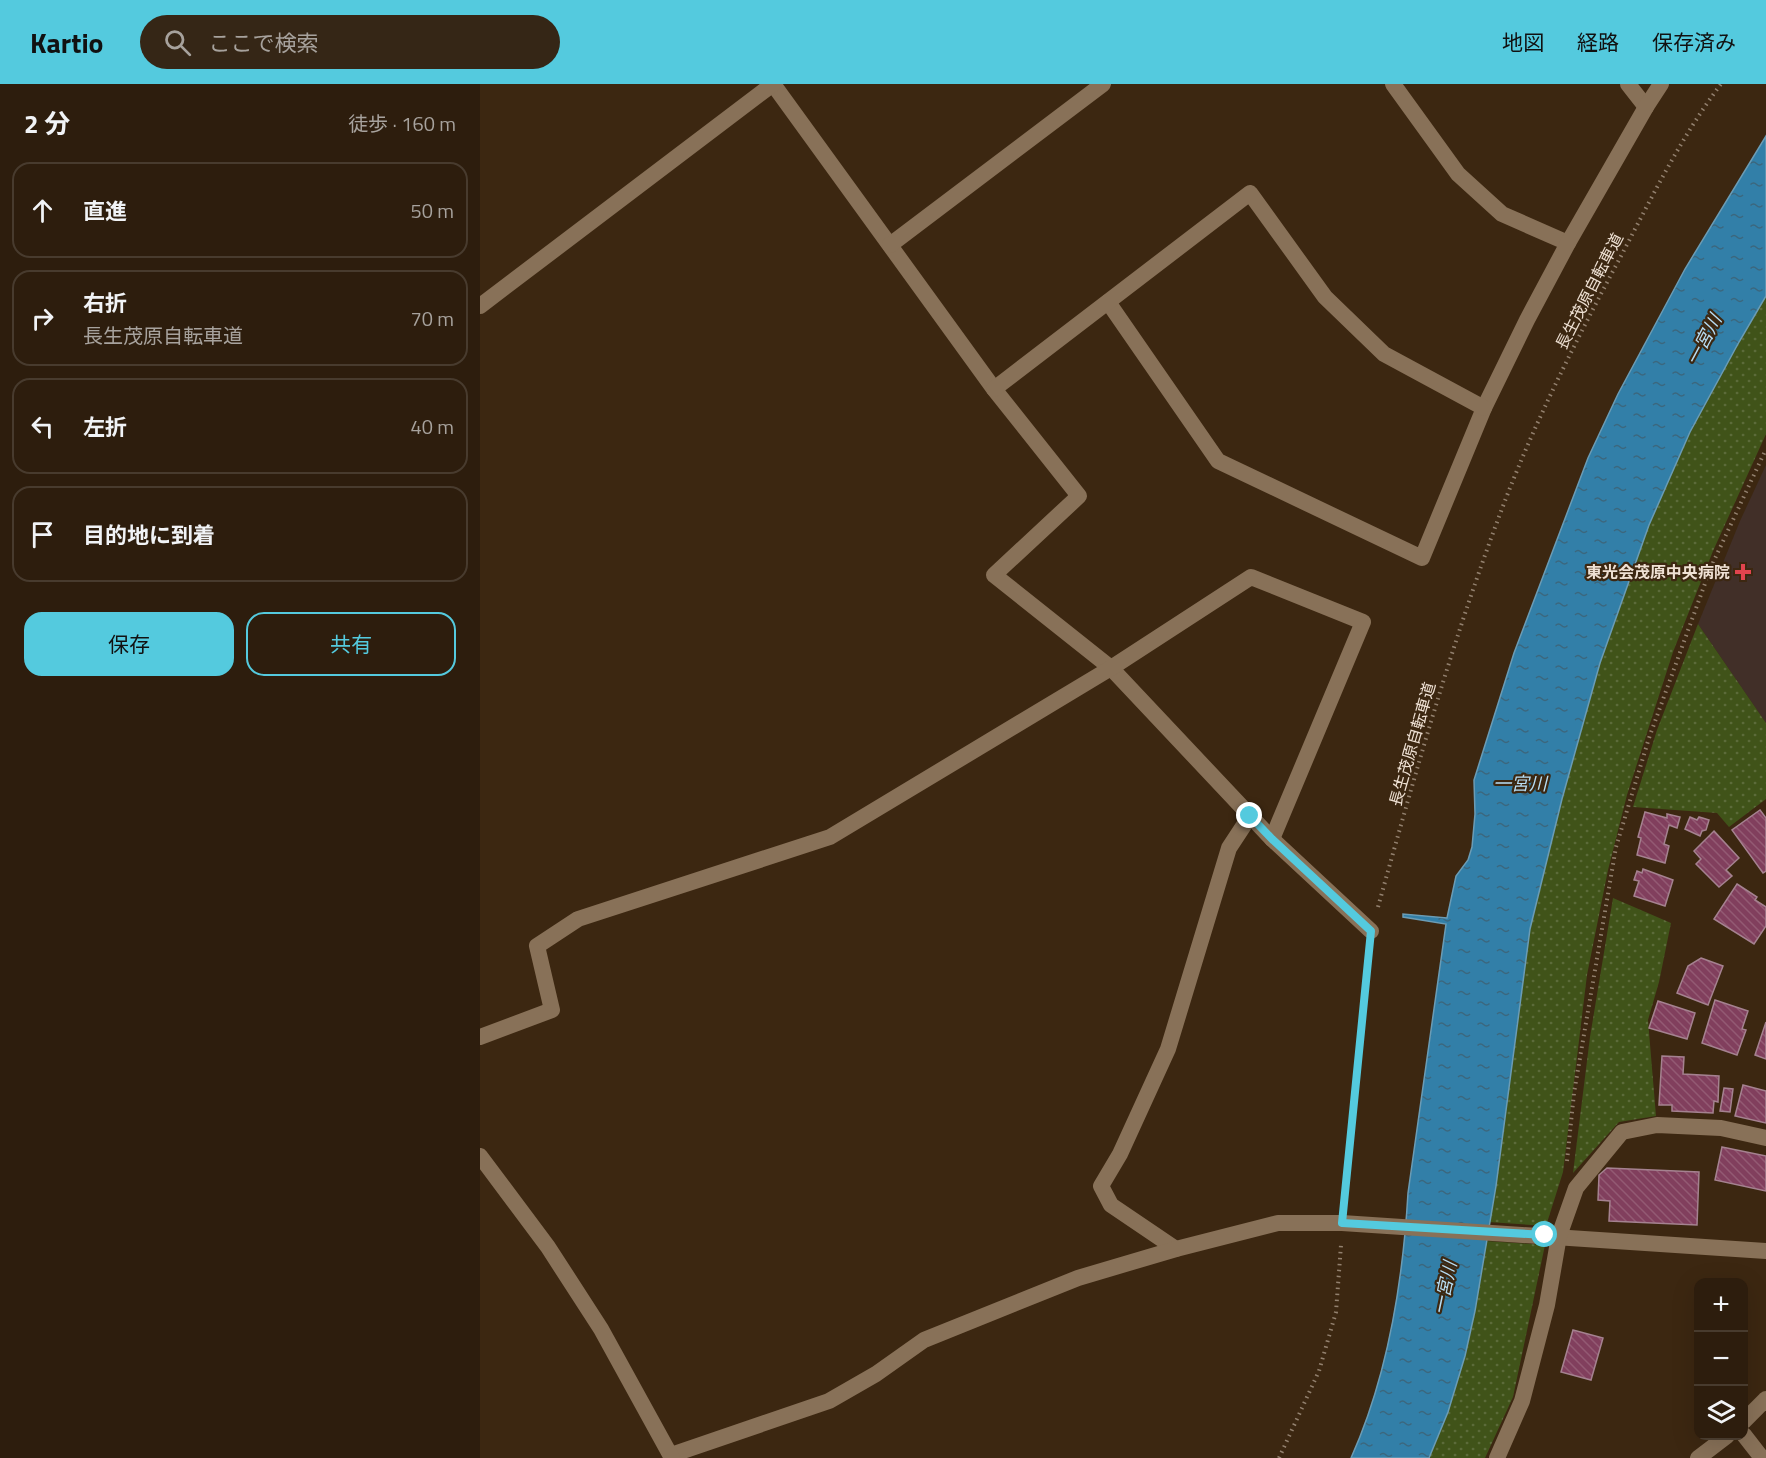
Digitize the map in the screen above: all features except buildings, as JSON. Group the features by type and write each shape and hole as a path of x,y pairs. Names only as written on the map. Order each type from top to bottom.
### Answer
{"street":[{"path":"480,306 773,84 994,388 1079,496 994,575 1111,668 1272,839 1371,931"},
{"path":"890,245 1103,84"},
{"path":"1393,84 1458,174 1502,214 1568,243"},
{"path":"1629,84 1646,107"},
{"path":"1108,302 1218,460 1422,558 1484,408 1527,320 1568,243 1661,84"},
{"path":"994,388 1250,192 1325,297 1384,354 1484,408"},
{"path":"480,1036 552,1010 537,946 578,919 830,837 1111,668 1251,577 1363,622 1272,839"},
{"path":"1176,1249 1111,1205 1101,1186 1120,1154 1168,1049 1229,848 1250,816"},
{"path":"1497,1458 1522,1401 1547,1305 1552,1236 1576,1188 1622,1132 1657,1125 1720,1128 1766,1138"},
{"path":"480,1156 548,1247 601,1329 672,1456 829,1401 876,1374 924,1340 1078,1278 1176,1249 1278,1223 1346,1223 1766,1251"},
{"path":"1748,1416 1766,1399"},
{"path":"1698,1458 1722,1440"},
{"path":"1747,1440 1762,1458"}],"path":[{"name":"長生茂原自転車道","path":"1279,1458 1319,1371 1336,1312 1346,1223 1371,931 1433,708 1508,493 1542,412 1584,325 1663,175 1698,114 1721,84"},
{"path":"1566,1170 1574,1093 1616,847 1649,738 1711,567 1766,449"}],"shaded area":[{"name":"東光会茂原中央病院","path":"1766,465 1766,723 1698,624 1740,521"}],"green space":[{"path":"1766,296 1766,434 1713,551 1673,652 1627,795 1608,870 1587,975 1563,1172 1546,1226 1488,1222 1496,1186 1530,929 1562,799 1600,663 1649,525 1690,432"},
{"path":"1698,624 1766,723 1766,799 1729,827 1717,813 1633,807 1657,730"},
{"path":"1613,898 1671,923 1659,982 1648,1020 1656,1116 1619,1122 1573,1173 1590,1037"},
{"path":"1485,1241 1545,1245 1513,1397 1485,1458 1429,1458 1450,1404 1467,1348"}],"water":[{"name":"一宮川","path":"1766,136 1766,296 1690,432 1649,525 1600,663 1562,799 1530,929 1496,1186 1475,1311 1465,1356 1448,1412 1429,1458 1351,1458 1374,1395 1391,1328 1446,924 1403,917 1403,914 1447,918 1456,876 1468,860 1472,847 1475,814 1474,780 1514,653 1588,458 1618,394 1685,269"}],"place":[{"name":"東光会茂原中央病院","path":"1743,572"}],"route":[{"path":"1250,816 1371,931 1342,1223 1545,1235"}]}
